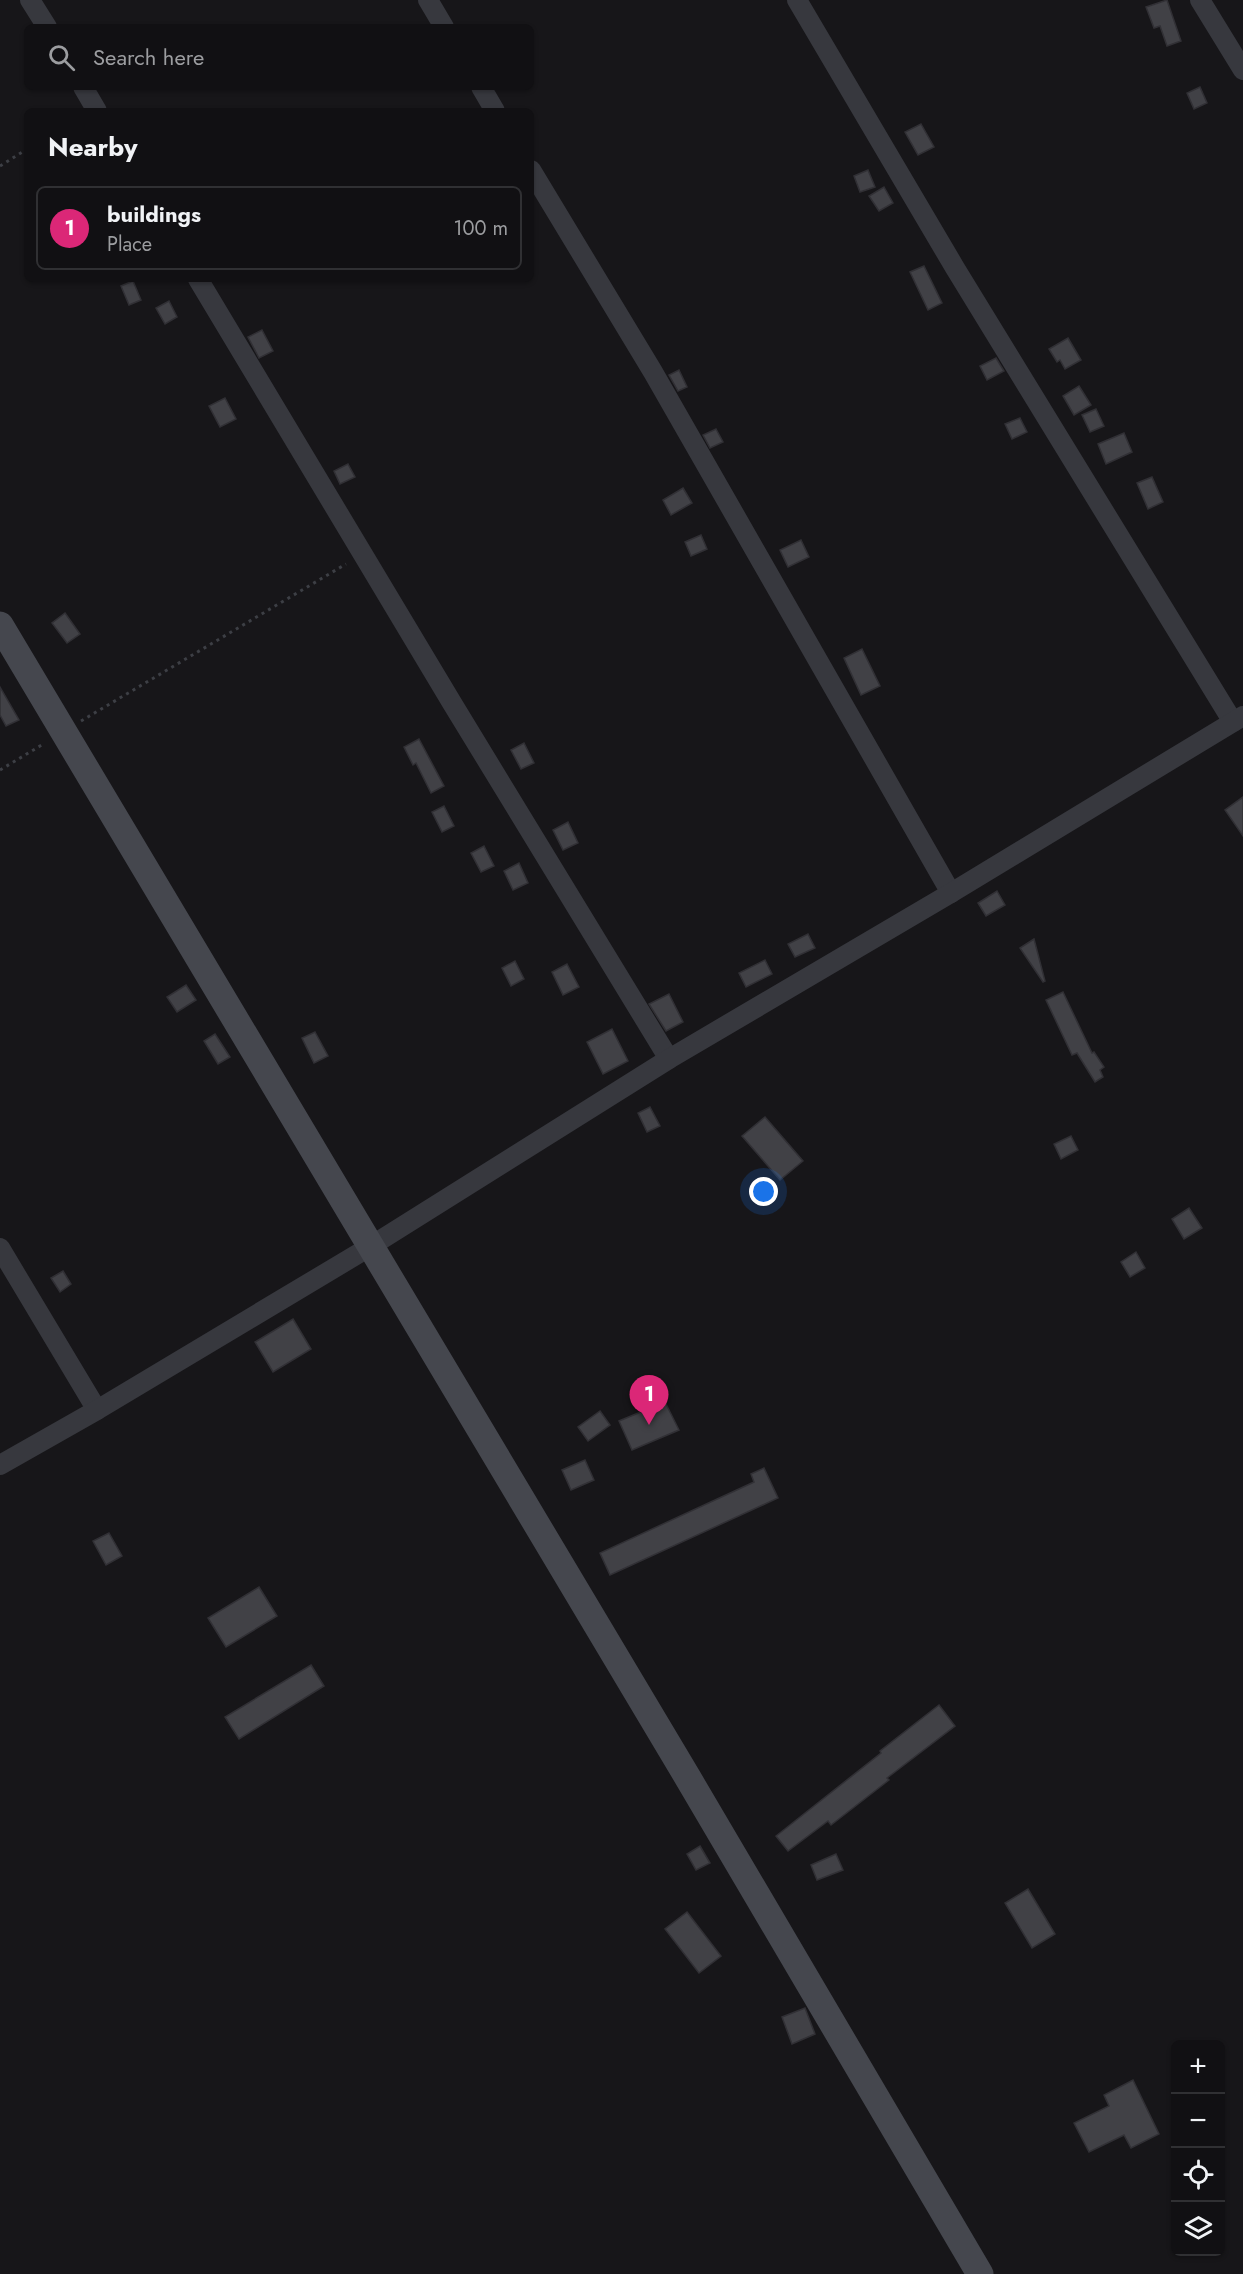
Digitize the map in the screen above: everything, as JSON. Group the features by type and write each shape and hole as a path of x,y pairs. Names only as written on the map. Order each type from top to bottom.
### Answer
{"street":[{"path":"30,0 44,24"},
{"path":"428,0 442,24"},
{"path":"0,1465 97,1410 372,1246 669,1059 951,893 1238,719 955,268 797,0"},
{"path":"1200,0 1243,70"},
{"path":"85,90 95,108"},
{"path":"483,90 493,108"},
{"path":"534,175 653,372 951,893"},
{"path":"200,282 669,1059"},
{"path":"0,625 372,1246 980,2274"},
{"path":"0,1248 97,1410"}],"path":[{"path":"0,166 24,151"},
{"path":"0,770 363,554"}],"building":[{"path":"1167,0 1181,41 1167,46 1160,26 1154,28 1146,7"},
{"path":"1200,87 1207,103 1194,109 1187,93"},
{"path":"921,124 934,147 918,155 905,132"},
{"path":"868,170 875,187 860,192 854,176"},
{"path":"884,187 893,203 879,211 869,196"},
{"path":"924,266 942,303 928,310 910,272"},
{"path":"133,282 141,300 129,305 121,286"},
{"path":"169,301 177,317 165,324 156,308"},
{"path":"262,330 273,351 259,358 248,337"},
{"path":"1068,338 1081,360 1065,369 1060,360 1057,362 1049,349"},
{"path":"996,358 1004,371 987,380 980,366"},
{"path":"679,370 687,387 678,391 669,375"},
{"path":"1079,386 1091,405 1074,415 1063,396"},
{"path":"225,398 236,419 220,427 209,406"},
{"path":"1096,409 1104,426 1090,432 1082,415"},
{"path":"1020,418 1027,432 1012,439 1005,424"},
{"path":"716,429 723,442 710,448 703,435"},
{"path":"1124,433 1132,452 1106,464 1098,444"},
{"path":"348,464 355,477 340,484 334,471"},
{"path":"1152,477 1163,502 1148,509 1137,483"},
{"path":"683,488 692,503 671,515 663,500"},
{"path":"701,535 707,549 691,556 685,542"},
{"path":"801,540 809,557 788,567 780,550"},
{"path":"65,613 80,634 67,643 52,623"},
{"path":"862,649 880,686 861,695 844,658"},
{"path":"0,687 19,720 6,726 0,715"},
{"path":"419,739 444,786 431,793 416,763 413,765 404,747"},
{"path":"524,743 534,763 521,769 511,750"},
{"path":"1243,797 1243,836 1225,810"},
{"path":"444,806 454,826 442,832 432,812"},
{"path":"568,822 578,843 563,850 553,830"},
{"path":"484,846 494,866 481,872 471,853"},
{"path":"519,863 528,883 513,890 504,871"},
{"path":"997,891 1005,905 986,916 978,903"},
{"path":"808,934 815,948 795,957 788,944"},
{"path":"1034,939 1045,981 1043,982 1020,948"},
{"path":"765,960 772,974 746,987 739,973"},
{"path":"515,961 524,979 511,986 502,968"},
{"path":"567,964 579,987 563,995 552,972"},
{"path":"186,985 196,1000 177,1012 167,997"},
{"path":"1063,992 1092,1053 1094,1052 1104,1067 1100,1070 1103,1077 1095,1082 1077,1053 1072,1055 1046,1000"},
{"path":"669,994 683,1022 666,1031 649,1004"},
{"path":"612,1029 628,1061 603,1074 587,1042"},
{"path":"315,1032 328,1056 314,1063 302,1038"},
{"path":"215,1034 230,1057 218,1064 204,1041"},
{"path":"650,1107 660,1126 647,1132 638,1113"},
{"path":"765,1117 803,1161 780,1180 742,1136"},
{"path":"1071,1136 1078,1150 1061,1159 1054,1144"},
{"path":"1189,1208 1202,1228 1184,1239 1172,1219"},
{"path":"1136,1252 1145,1268 1130,1277 1121,1262"},
{"path":"63,1271 71,1284 60,1292 51,1278"},
{"path":"293,1319 311,1349 273,1372 255,1342"},
{"path":"665,1402 679,1430 632,1450 619,1421"},
{"path":"600,1411 610,1425 588,1441 578,1427"},
{"path":"585,1460 594,1480 571,1490 562,1470"},
{"path":"764,1468 778,1498 610,1575 600,1553 754,1482 751,1474"},
{"path":"109,1533 122,1556 106,1565 93,1541"},
{"path":"259,1587 277,1616 226,1647 208,1618"},
{"path":"311,1665 324,1686 239,1739 225,1717"},
{"path":"939,1705 955,1726 831,1825 828,1821 788,1851 776,1836"},
{"path":"700,1846 710,1863 696,1870 687,1854"},
{"path":"836,1854 843,1870 817,1880 811,1865"},
{"path":"1028,1889 1055,1934 1032,1948 1005,1903"},
{"path":"687,1912 721,1956 699,1973 665,1929"},
{"path":"805,2008 815,2034 792,2044 782,2017"},
{"path":"1133,2080 1159,2134 1131,2148 1124,2135 1089,2152 1074,2123 1109,2106 1104,2095"}],"place":[{"name":"buildings","path":"649,1425"}]}
